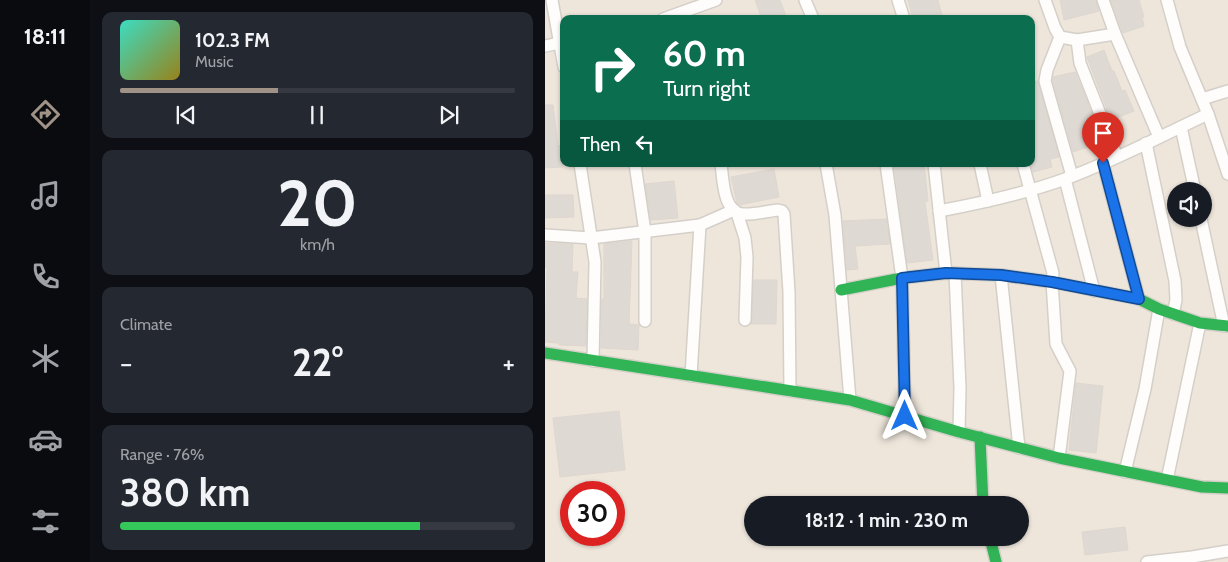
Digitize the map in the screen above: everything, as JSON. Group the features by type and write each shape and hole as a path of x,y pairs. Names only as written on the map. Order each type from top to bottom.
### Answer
{"street":[{"path":"552,0 560,34"},
{"path":"674,15 716,0"},
{"path":"805,0 811,15"},
{"path":"898,0 903,15"},
{"path":"1045,0 1060,37 1047,70 1045,81 1069,177 1094,291"},
{"path":"1103,0 1115,34 1159,137"},
{"path":"1167,0 1180,48 1208,114 1228,174"},
{"path":"1060,37 1077,40 1115,34"},
{"path":"1077,40 1080,64 1117,157"},
{"path":"545,46 560,42"},
{"path":"1202,99 1228,91"},
{"path":"939,211 988,202 1069,177 1117,157 1208,114"},
{"path":"1181,126 1193,182"},
{"path":"1146,143 1175,281 1176,300 1173,314"},
{"path":"1103,163 1139,299"},
{"path":"580,167 595,262 593,361"},
{"path":"635,167 645,232 645,321"},
{"path":"721,167 726,198 736,211 745,238 747,257 745,320"},
{"path":"827,167 835,215 850,400"},
{"path":"886,167 902,278 905,416"},
{"path":"934,167 939,211 950,273 960,388 959,432"},
{"path":"981,167 988,202"},
{"path":"1024,167 1053,273 1056,344 1070,371 1059,458"},
{"path":"736,211 741,214 778,210 784,214 789,292 789,391"},
{"path":"545,234 591,238 645,232 701,225 736,211"},
{"path":"691,376 701,225"},
{"path":"841,290 902,278 950,273 1001,275 1052,282 1139,299 1159,309 1200,323 1226,326 1203,227"},
{"path":"1001,275 1019,448"},
{"path":"1125,472 1145,389 1159,309"},
{"path":"1167,480 1200,323"},
{"path":"545,354 850,400 959,432 1059,458 1202,487 1228,488"},
{"path":"980,437 983,496"},
{"path":"992,546 996,562"},
{"path":"1147,562 1192,560 1228,551"}],"shaded area":[{"path":"545,0 1228,0 1228,562 545,562"}],"building":[{"path":"755,0 780,0 786,15 761,15"},
{"path":"908,0 938,0 942,15 912,15"},
{"path":"1060,0 1096,0 1099,11 1064,20"},
{"path":"1111,0 1139,0 1144,17 1142,17 1144,26 1123,33"},
{"path":"1104,50 1112,71 1114,71 1122,91 1125,90 1134,111 1111,120 1087,57"},
{"path":"1075,72 1097,126 1094,127 1097,135 1093,136 1096,144 1073,152 1053,77"},
{"path":"1035,81 1038,81 1059,157 1050,159 1052,167 1033,172 1031,167 1035,167"},
{"path":"545,105 553,105 558,146 560,145 560,167 563,167 545,168"},
{"path":"894,167 924,167 928,201 925,202 933,260 907,263"},
{"path":"774,169 779,197 739,205 737,203 731,177"},
{"path":"674,181 678,218 651,220 645,184"},
{"path":"545,195 573,195 574,217 545,218"},
{"path":"886,219 890,244 855,246 858,269 847,270 843,221"},
{"path":"632,241 629,324 639,325 638,350 601,348 602,299 604,299 604,244"},
{"path":"545,243 573,244 572,272 578,272 576,298 587,299 586,346 559,345 558,343 545,342 547,268 545,267"},
{"path":"754,280 777,280 776,324 751,324"},
{"path":"1076,383 1103,386 1096,453 1069,450"},
{"path":"619,411 625,470 560,477 553,418"},
{"path":"1125,527 1128,550 1085,555 1082,532"}],"traffic: fast":[{"path":"841,290 902,278 946,273 1001,275 1052,282 1139,299 1159,309 1200,323 1228,326"},
{"path":"545,353 850,400 959,432 1059,458 1202,487 1228,488"},
{"path":"980,437 983,496"},
{"path":"992,546 996,562"}],"route":[{"path":"905,416 902,278 946,273 1001,275 1052,282 1139,299 1103,163"}]}
